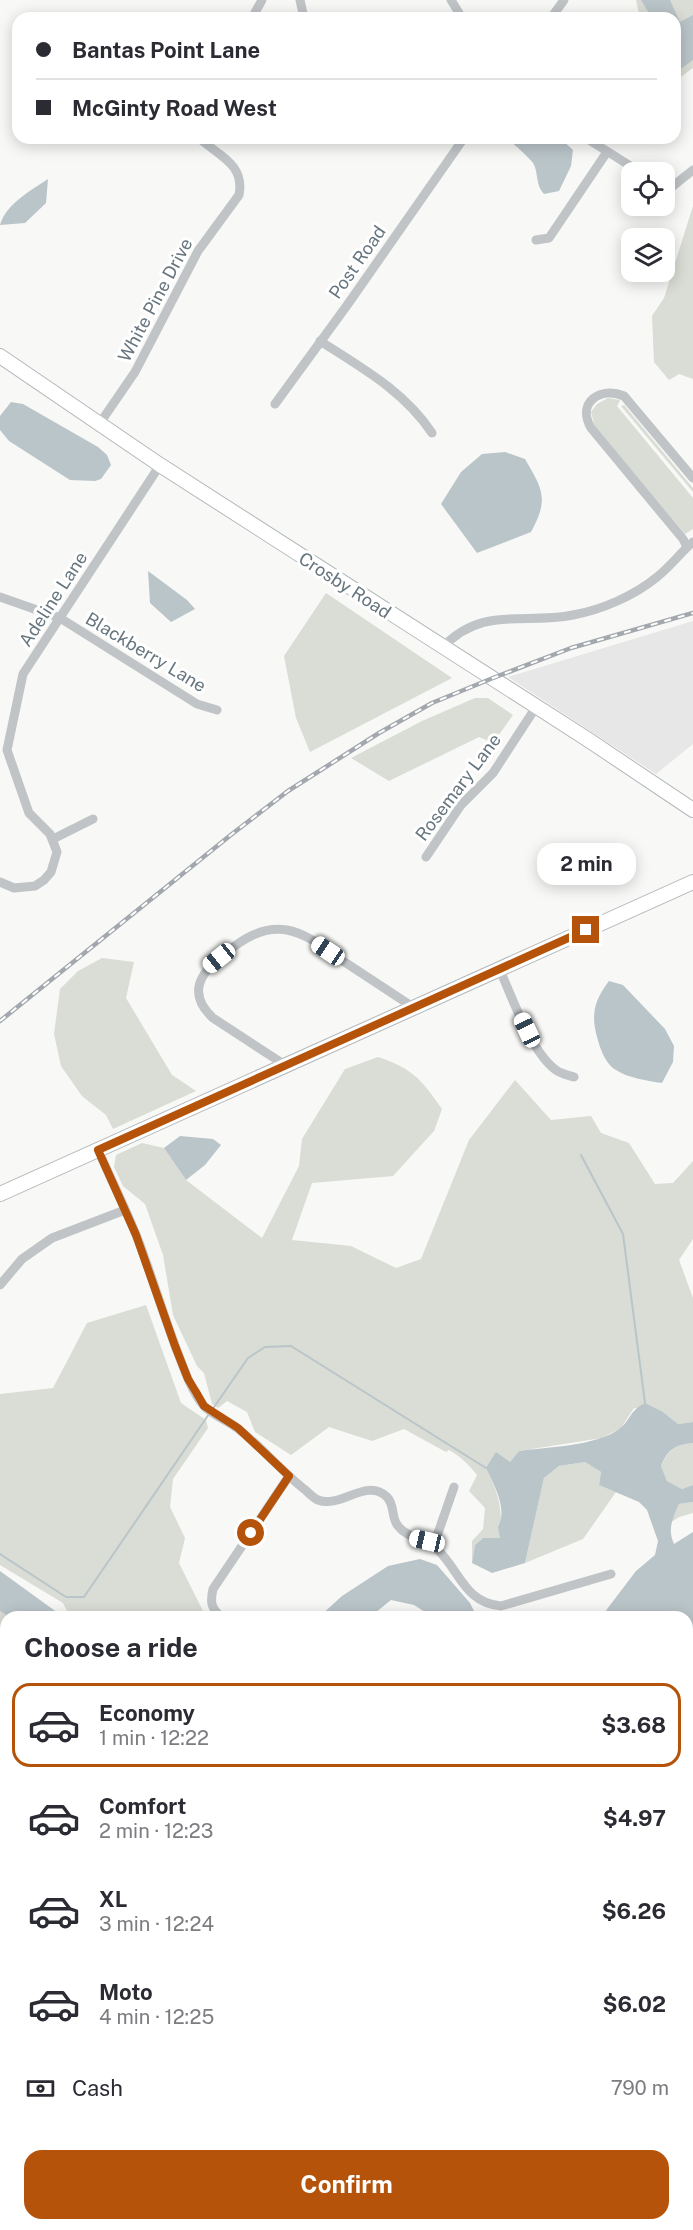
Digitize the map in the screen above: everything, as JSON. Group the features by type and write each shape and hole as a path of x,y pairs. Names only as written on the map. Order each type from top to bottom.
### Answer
{"street":[{"name":"White Pine Drive","path":"100,423 135,372 198,251 239,195 241,186 236,169 206,144"},
{"name":"Post Road","path":"275,404 460,144"},
{"path":"595,144 624,162"},
{"path":"536,240 549,238 607,152"},
{"path":"675,184 693,170"},
{"path":"320,341 373,374 398,394 416,412 432,434"},
{"name":"Crosby Road","path":"0,356 160,465 693,810"},
{"path":"442,648 458,633 478,623 492,620 573,615 607,605 644,587 690,544 683,539 591,428 586,412 591,400 607,392 615,392 624,396 693,478"},
{"name":"Adeline Lane","path":"53,839 29,813 7,750 23,674 160,465"},
{"name":"Blackberry Lane","path":"0,597 60,618 197,704 217,710"},
{"name":"Rosemary Lane","path":"426,857 461,805 494,772 536,707"},
{"path":"0,882 15,888 25,888 35,886 44,880 55,863 57,852 53,839 93,819"},
{"path":"0,1194 693,882"},
{"path":"285,1065 213,1017 206,1011 199,992 203,973 216,960 260,931 273,929 300,933 413,1008"},
{"path":"499,968 527,1030 546,1061 558,1072 574,1077"},
{"path":"98,1150 136,1235 188,1379 204,1406 238,1428 317,1499 327,1502 367,1490 378,1491 388,1499 392,1506 396,1524 412,1538 427,1541 437,1549 470,1592 479,1600 490,1605 501,1606 611,1574"},
{"path":"0,1285 22,1259 52,1238 125,1210"},
{"path":"214,1611 211,1601 213,1589 289,1476"},
{"path":"437,1549 436,1536 454,1487"}],"shaded area":[{"path":"636,0 693,0 693,68 681,77 681,12 639,12"},
{"path":"641,0 670,0 675,12 648,12"},
{"path":"693,15 693,60 682,68 681,21"},
{"path":"514,144 566,144 573,150 571,166 559,191 544,194 539,187 536,171 529,158"},
{"path":"48,179 46,203 25,223 0,225 13,204"},
{"path":"693,206 693,379 679,374 669,380 654,362 652,316 664,298 669,282 675,282 675,263"},
{"path":"608,398 620,400 617,406 693,498 693,529 685,534 595,427 591,412 597,404"},
{"path":"11,402 23,404 98,447 107,455 111,465 101,479 95,481 70,480 9,441 0,430 0,416"},
{"path":"624,405 693,488 693,492 621,406"},
{"path":"505,452 525,459 540,487 542,503 540,511 531,532 477,553 441,504 461,472 482,454"},
{"path":"148,571 187,600 195,609 171,622 150,603"},
{"path":"326,593 452,678 310,752 296,718 284,656"},
{"path":"693,621 693,744 656,774 508,677"},
{"path":"475,698 488,698 513,715 493,743 479,737 389,781 351,758 422,721"},
{"path":"102,958 134,962 126,998 172,1075 196,1091 113,1129 106,1115 82,1096 61,1066 54,1034 60,989 78,971"},
{"path":"609,981 623,985 665,1029 674,1046 673,1062 662,1083 638,1079 621,1073 613,1068 604,1057 595,1028 594,1012"},
{"path":"378,1057 408,1071 428,1090 442,1109 434,1131 393,1176 312,1183 292,1240 351,1246 396,1268 421,1259 469,1140 515,1080 551,1120 591,1116 601,1133 629,1143 655,1184 673,1183 693,1161 693,1239 679,1260 693,1298 693,1422 678,1424 663,1412 634,1408 621,1428 602,1438 519,1451 510,1462 486,1468 499,1502 500,1538 483,1538 475,1545 472,1563 472,1541 483,1529 485,1508 469,1491 477,1475 453,1452 449,1450 446,1452 404,1429 372,1441 329,1427 291,1455 255,1432 247,1412 227,1401 218,1408 212,1404 204,1373 197,1366 173,1315 163,1255 145,1204 123,1186 114,1167 116,1155 142,1143 164,1148 186,1180 262,1238 299,1166 302,1139 345,1069"},
{"path":"180,1136 213,1139 221,1145 205,1165 186,1180 164,1148"},
{"path":"146,1305 181,1403 206,1420 208,1428 173,1479 170,1507 185,1538 179,1563 203,1611 67,1611 63,1603 0,1565 0,1394 53,1388 87,1323"},
{"path":"645,1403 663,1412 678,1424 693,1422 693,1443 673,1449 661,1466 667,1481 682,1489 693,1485 693,1502 679,1504 671,1528 674,1544 693,1532 693,1611 606,1611 636,1571 655,1555 658,1541 647,1510 639,1502 599,1485 601,1472 585,1462 559,1466 544,1478 525,1563 492,1573 472,1563 475,1545 483,1538 500,1538 498,1527 501,1520 501,1505 486,1468 496,1452 510,1462 519,1451 571,1445 598,1439 619,1429 636,1409"},
{"path":"693,1443 693,1485 682,1489 667,1481 661,1466 673,1449"},
{"path":"585,1462 601,1472 599,1485 616,1492 583,1539 525,1563 544,1478 559,1466"},
{"path":"693,1502 693,1513 679,1517 670,1523 679,1504"},
{"path":"420,1559 437,1565 470,1603 474,1611 424,1611 414,1605 391,1600 377,1611 326,1611 342,1596 388,1566"},
{"path":"0,1571 55,1611 0,1611"}],"waterway":[{"path":"581,1155 623,1234 645,1403"},
{"path":"212,1410 248,1358 265,1347 291,1346 486,1468"},
{"path":"0,1554 66,1597 84,1597 209,1414"}],"railway":[{"path":"0,1021 288,791 379,733 432,703 571,648 693,613"}],"route":[{"path":"251,1533 289,1476 238,1428 204,1406 188,1379 136,1235 98,1150 586,930"}]}
